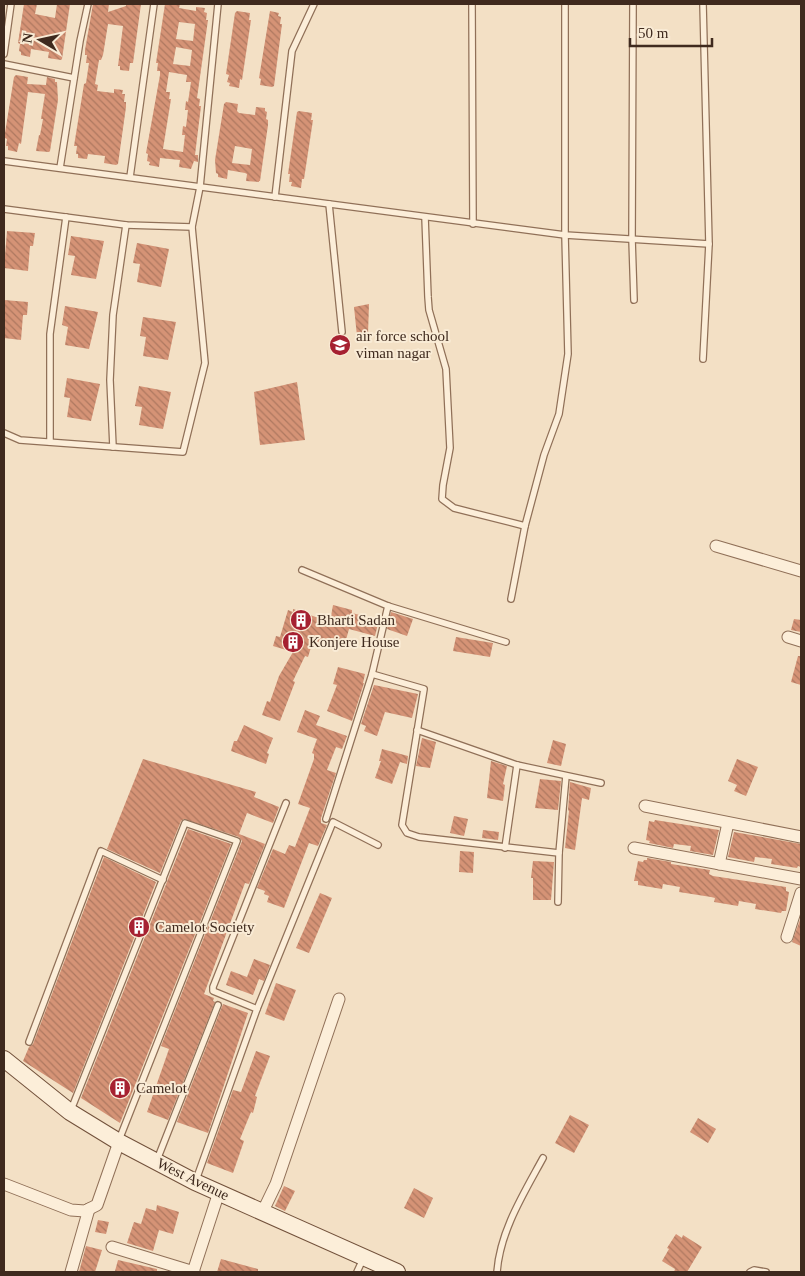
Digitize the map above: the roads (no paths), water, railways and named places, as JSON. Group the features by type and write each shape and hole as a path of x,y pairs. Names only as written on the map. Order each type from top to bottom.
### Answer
{"street":[{"path":"716,546 801,571"},
{"path":"788,637 801,641"},
{"path":"645,806 801,836"},
{"path":"719,864 728,822"},
{"path":"634,848 801,879"},
{"path":"787,937 801,893"},
{"path":"262,1213 276,1184 340,999"},
{"name":"West Avenue","path":"4,1060 70,1112 156,1162 262,1213 360,1265 397,1272"},
{"path":"4,1184 71,1210 85,1211 97,1205 119,1142"},
{"path":"112,1247 194,1272 219,1192"},
{"path":"71,1272 89,1209"}],"lane":[{"path":"4,54 11,4"},
{"path":"60,168 80,41 88,4"},
{"path":"130,177 154,4"},
{"path":"4,433 20,440 183,452 205,362 192,227 200,187 218,4"},
{"path":"275,197 292,51 314,4"},
{"path":"472,4 473,224"},
{"path":"511,599 525,526 544,455 559,414 568,354 565,234 565,4"},
{"path":"633,4 632,239 634,300"},
{"path":"703,4 709,244 703,359"},
{"path":"4,64 74,78"},
{"path":"4,162 130,177 473,224 565,234 709,244"},
{"path":"329,204 342,332"},
{"path":"4,209 126,225 192,227"},
{"path":"50,442 50,334 66,217"},
{"path":"426,217 429,310 446,370 450,448 442,485 442,499 454,508 525,526"},
{"path":"113,447 110,380 113,315 126,225"},
{"path":"302,570 388,606 506,642"},
{"path":"326,819 372,674 388,606"},
{"path":"372,674 424,689 402,825 407,833 419,837 559,854"},
{"path":"417,730 517,764 601,783"},
{"path":"505,848 517,764"},
{"path":"558,902 559,854 566,776"},
{"path":"257,1009 213,991 213,987 286,802"},
{"path":"195,1182 257,1009 333,822 378,845"},
{"path":"70,1112 185,823 237,841 119,1142"},
{"path":"29,1042 101,852 163,880"},
{"path":"156,1162 218,1005"},
{"path":"497,1272 503,1239 517,1206 543,1158"},
{"path":"750,1272 754,1270 766,1272"}],"place":[{"name":"air force school viman nagar","path":"340,345"},
{"name":"Bharti Sadan","path":"301,620"},
{"name":"Konjere House","path":"293,642"},
{"name":"Camelot Society","path":"139,927"},
{"name":"Camelot","path":"120,1088"}]}
